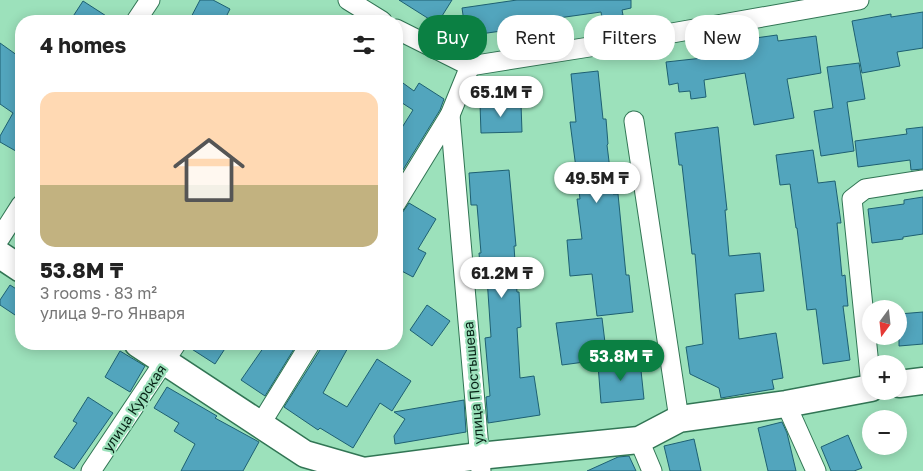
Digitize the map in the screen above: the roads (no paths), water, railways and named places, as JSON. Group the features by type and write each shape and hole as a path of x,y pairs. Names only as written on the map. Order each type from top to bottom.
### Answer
{"street":[{"path":"140,15 150,0"},
{"path":"348,0 369,15"},
{"path":"403,32 470,66 621,42 859,0"},
{"path":"403,192 450,115 470,66"},
{"name":"улица Постышева","path":"450,115 480,464"},
{"path":"634,121 679,419"},
{"path":"868,355 852,198 865,189 923,180"},
{"path":"0,238 15,214"},
{"path":"0,255 15,265"},
{"path":"260,425 306,350"},
{"path":"171,353 260,425 305,454 364,471 480,464 639,440 679,419 786,404 862,388"},
{"name":"улица Курская","path":"91,471 171,353"},
{"path":"907,383 923,381"},
{"path":"786,404 816,471"},
{"path":"639,440 652,471"}]}
